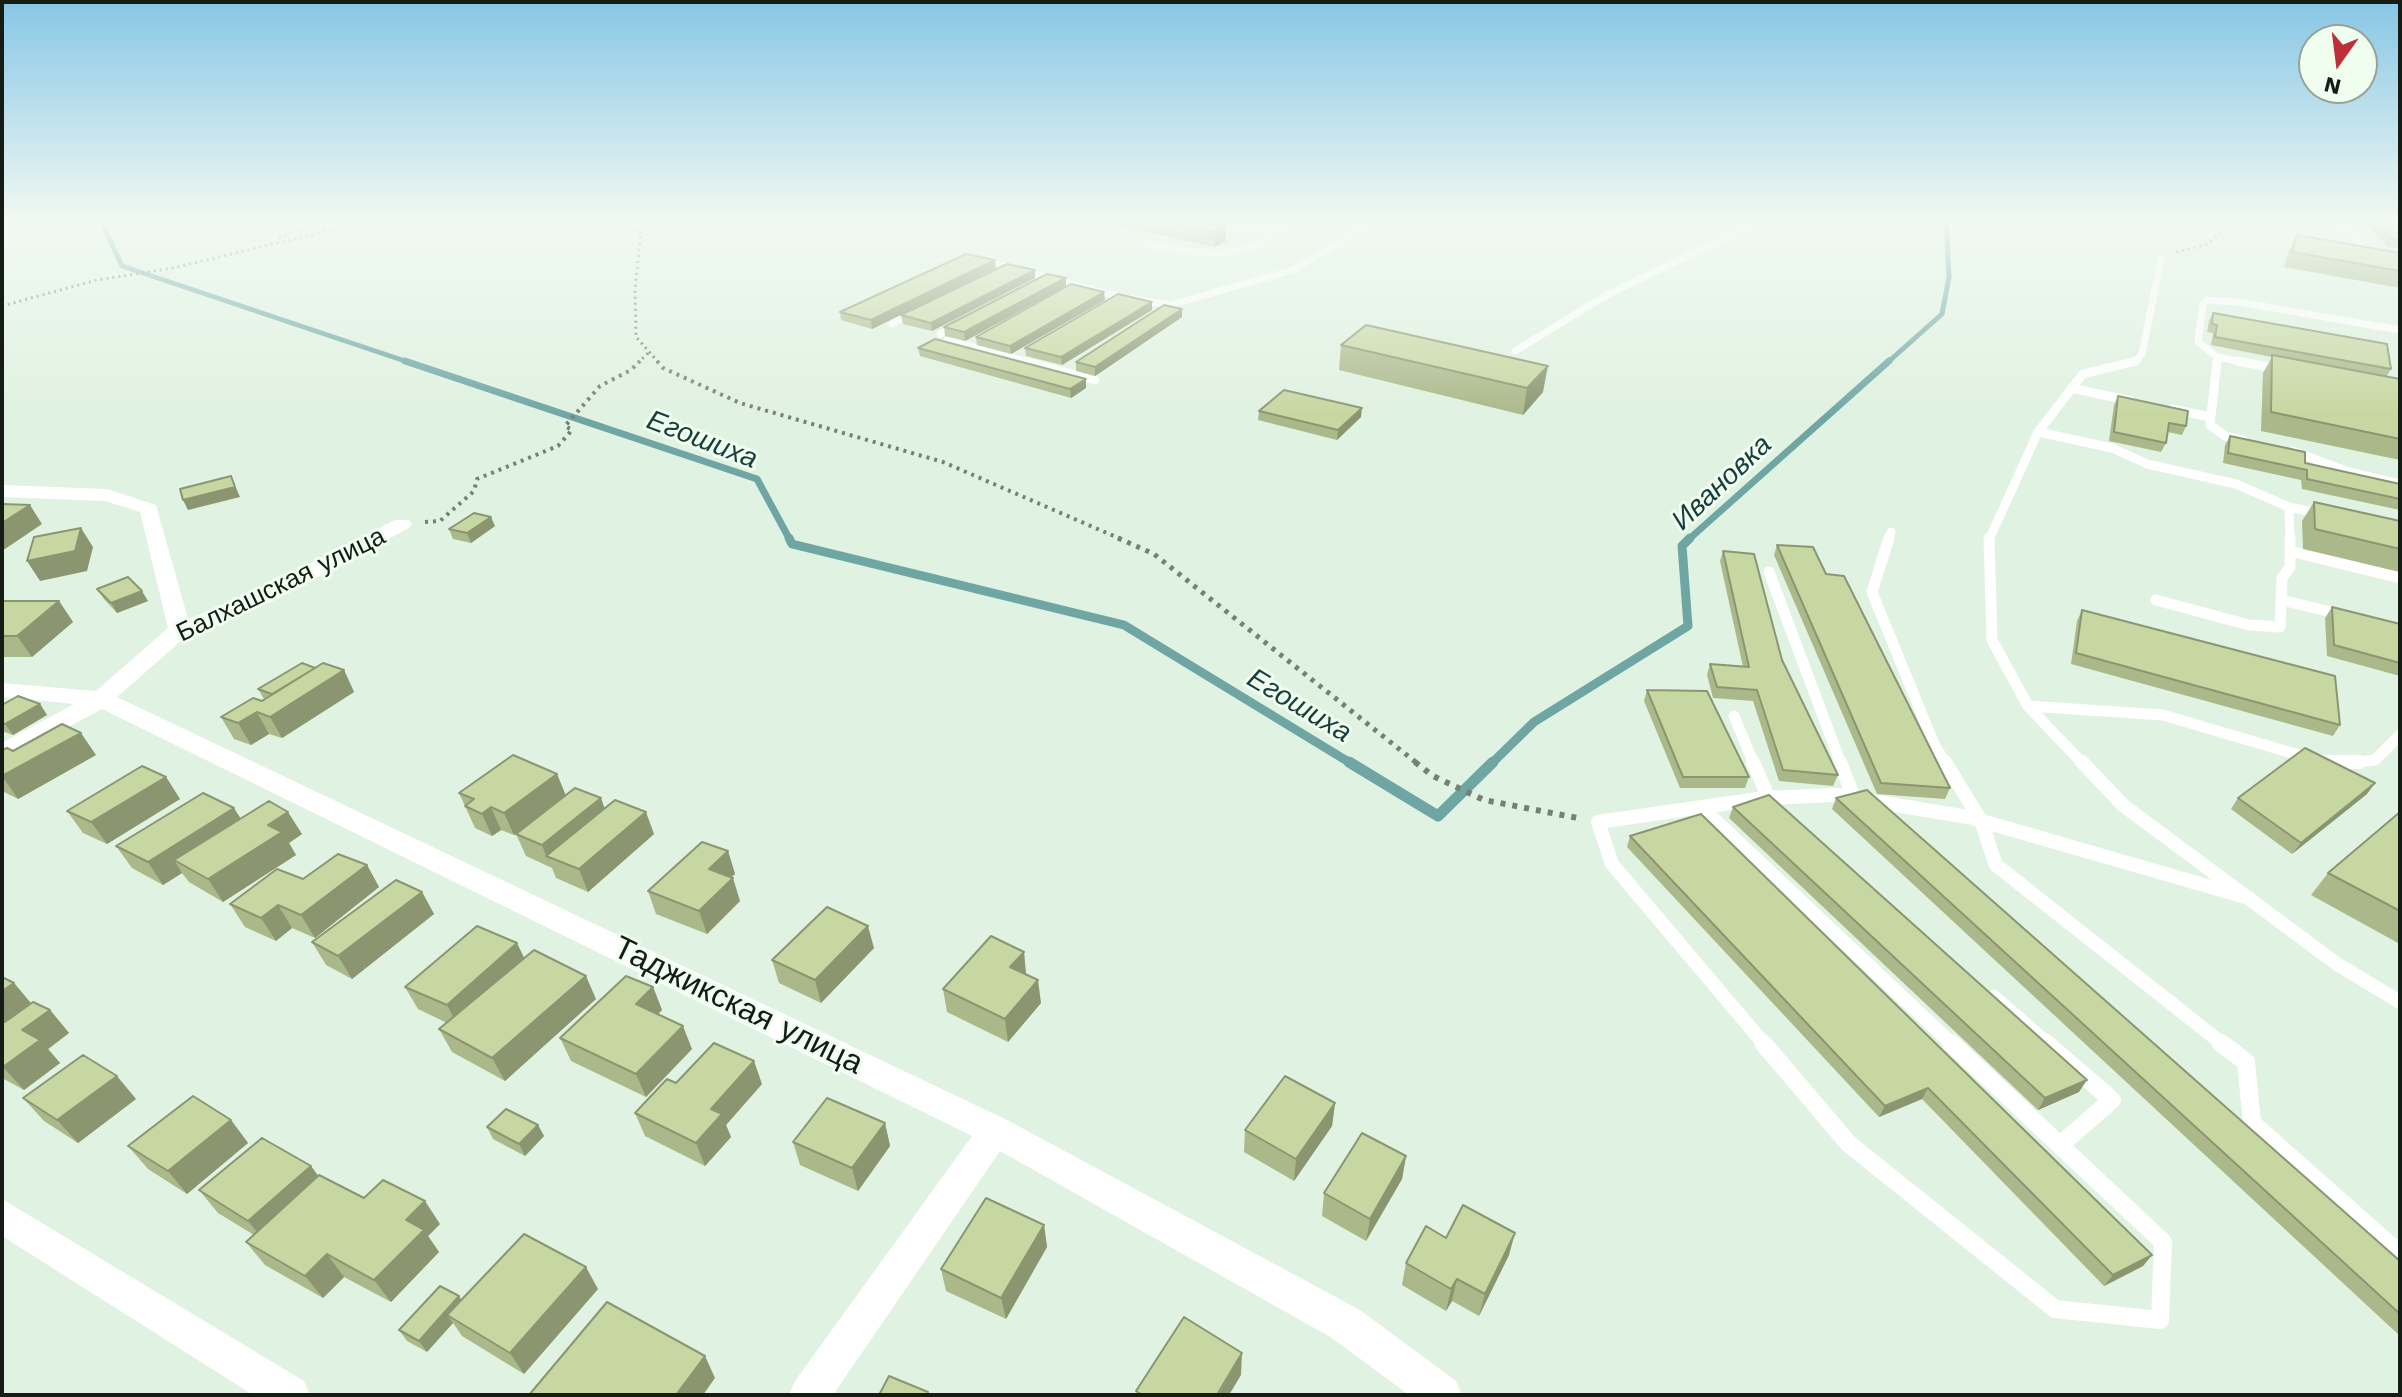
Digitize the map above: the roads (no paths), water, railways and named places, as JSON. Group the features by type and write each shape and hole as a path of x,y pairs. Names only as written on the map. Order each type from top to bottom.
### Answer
{"street":[{"path":"2,491 107,495 149,509 180,630"},
{"name":"Балхашская улица","path":"2,754 101,699 180,630 267,595 402,524"},
{"name":"Таджикская улица","path":"2,690 101,699 995,1131 1346,1324 1442,1395"},
{"path":"809,1395 995,1131"},
{"path":"2,1216 290,1395"}],"lane":[{"path":"1063,293 1075,286"},
{"path":"1081,286 1120,297 1170,305"},
{"path":"1157,314 1170,305 1236,286"},
{"path":"1515,351 1625,286"},
{"path":"2156,286 2142,354 2134,363 2083,374 2071,388 2038,432 1989,536 1992,640 2028,706 2124,806 2337,964 2400,1002"},
{"path":"1107,304 1120,297"},
{"path":"2293,372 2217,357 2198,342 2203,304 2207,300 2238,302 2400,330"},
{"path":"892,324 930,304"},
{"path":"966,320 944,337 1095,380"},
{"path":"967,345 980,337"},
{"path":"1015,358 1028,350"},
{"path":"2217,357 2210,425 2214,430 2253,442"},
{"path":"1063,371 1076,363"},
{"path":"2071,388 2149,405"},
{"path":"2164,408 2211,417"},
{"path":"2038,432 2112,448 2147,464 2236,484 2289,507 2331,516"},
{"path":"2279,448 2312,456 2346,471 2400,484"},
{"path":"2156,600 2269,628 2280,627 2282,578 2290,567 2289,507"},
{"path":"1891,532 1872,592 1934,744 1981,821 1996,865 2246,1062 2252,1123 2400,1254"},
{"path":"2290,551 2400,578"},
{"path":"1769,572 1854,798"},
{"path":"2282,600 2356,619"},
{"path":"2028,706 2163,715 2309,758 2340,764 2375,760 2400,735"},
{"path":"1734,716 1765,798 1789,818"},
{"path":"1703,809 2163,1242 2160,1320 2055,1309 1849,1144 1612,864 1598,822 1765,798 1836,795 1981,821 2249,898"},
{"path":"1980,985 2112,1100 2060,1145"}],"waterway":[{"name":"Егошиха","path":"182,286 411,363"},
{"name":"Ивановка","path":"1887,363 1942,314 1947,286"},
{"name":"Егошиха","path":"405,361 757,479 790,540"},
{"name":"Ивановка","path":"1688,540 1889,361"},
{"name":"Егошиха","path":"790,540 792,544 1124,625 1352,764"},
{"name":"Ивановка","path":"1491,764 1534,722 1688,626 1682,546 1688,540"},
{"name":"Егошиха","path":"1349,762 1438,816 1493,762"}]}
